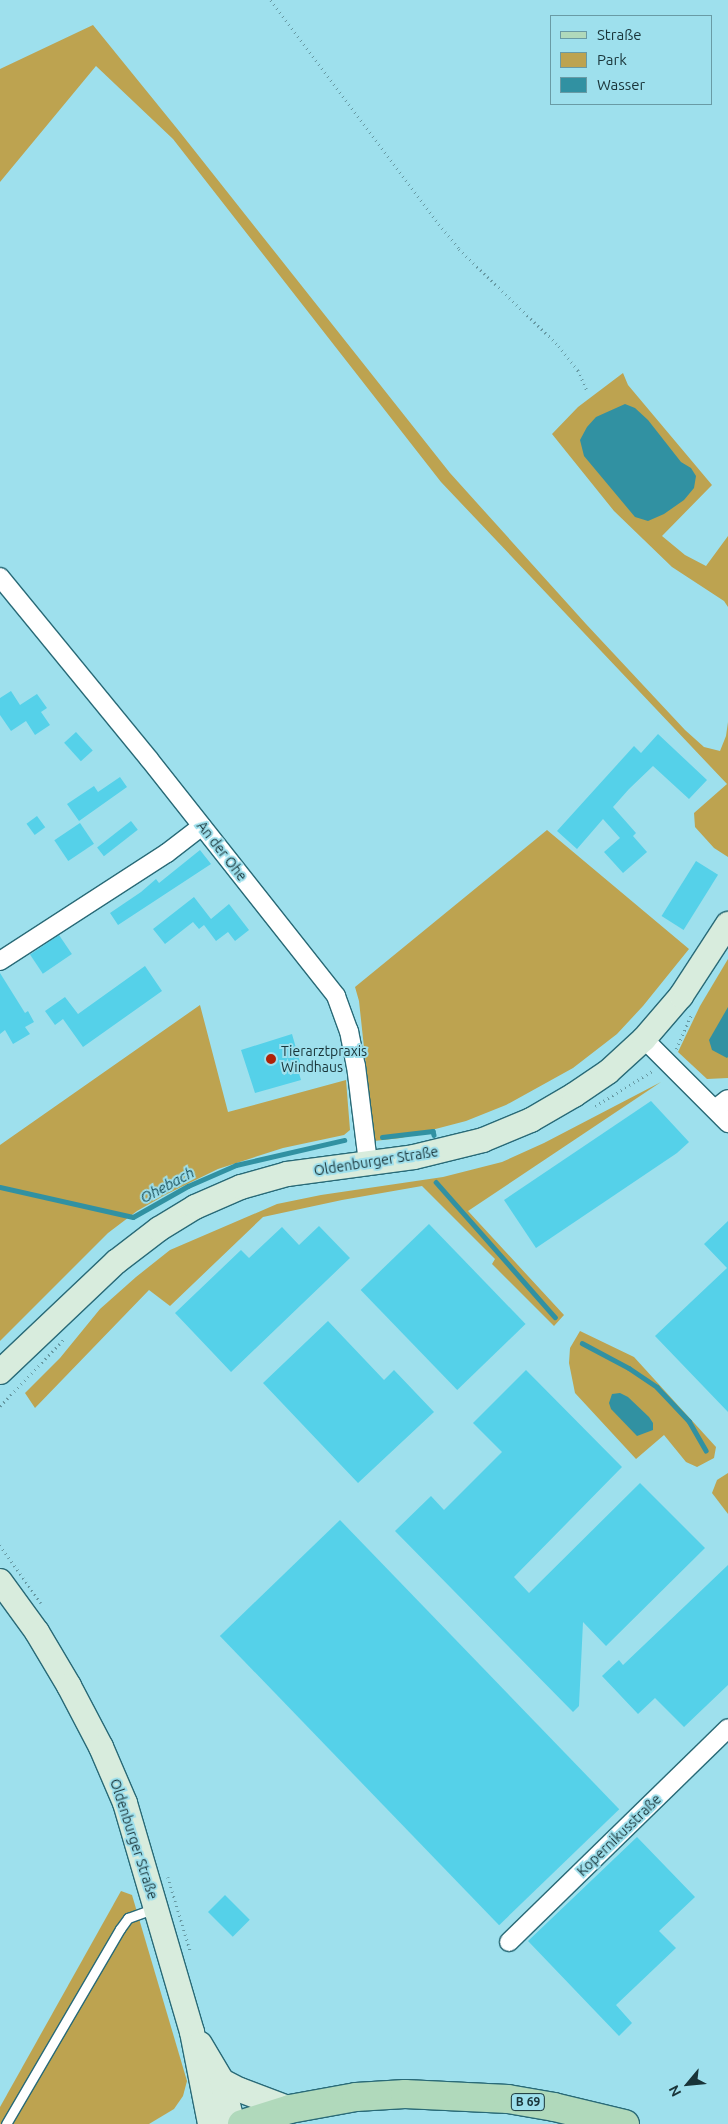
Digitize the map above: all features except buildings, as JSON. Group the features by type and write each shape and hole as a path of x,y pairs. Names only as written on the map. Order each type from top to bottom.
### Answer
{"main road":[{"name":"Oldenburger Straße","path":"0,1372 116,1262 159,1229 195,1207 241,1187 287,1174 414,1157 449,1150 483,1140 531,1120 574,1096 608,1072 644,1039 681,996 728,924"},
{"name":"Oldenburger Straße","path":"0,1581 37,1632 102,1747 125,1803 192,2032 210,2124"},
{"name":"Oldenburger Straße","path":"192,2032 222,2081 233,2124"},
{"path":"222,2081 290,2109"},
{"name":"B 69","path":"242,2124 290,2109 356,2097 405,2094 508,2099 554,2106 625,2124"}],"street":[{"name":"An der Ohe","path":"0,577 202,826 336,996 349,1031 356,1066 368,1162"},
{"path":"0,961 167,853 202,826"},
{"path":"644,1039 721,1104 728,1123"},
{"name":"Kopernikusstraße","path":"509,1942 728,1728"}],"lane":[{"path":"6,2124 120,1929 128,1918 156,1908"}],"path":[{"path":"271,0 459,249 559,346 578,370 588,392"}],"green space":[{"path":"93,25 450,473 586,624 685,730 704,747 720,751 726,736 728,722 728,857 714,848 695,827 694,813 727,784 441,482 173,139 96,66 0,182 0,69"},
{"path":"623,373 628,385 712,485 662,536 685,555 706,566 728,536 728,607 724,601 672,567 614,511 552,434 578,407"},
{"path":"547,830 689,949 643,1006 617,1034 573,1068 506,1105 466,1121 401,1138 374,1141 359,1001 355,987"},
{"path":"728,959 728,1078 707,1079 678,1052 700,1006"},
{"path":"200,1005 228,1112 346,1080 350,1130 344,1135 283,1148 218,1169 137,1211 108,1233 0,1341 0,1145"},
{"path":"661,1082 468,1211 564,1315 554,1326 492,1264 495,1259 422,1186 342,1200 263,1217 170,1306 149,1290 35,1408 25,1393 60,1358 100,1309 170,1250 277,1204 321,1195 443,1177 502,1162 544,1143"},
{"path":"580,1331 634,1357 716,1447 714,1458 697,1467 686,1462 664,1435 636,1459 575,1393 569,1363 570,1348"},
{"path":"728,1473 728,1514 712,1493 717,1480"},
{"path":"121,1891 132,1895 187,2081 183,2096 174,2109 149,2124 0,2124 0,2107"}],"water":[{"path":"625,404 635,408 648,420 681,462 691,468 696,476 694,488 684,500 664,514 648,521 635,517 584,456 580,440 587,427 596,417"},
{"path":"728,1007 727,1058 712,1050 709,1040"},
{"path":"620,1393 628,1397 649,1417 653,1423 653,1430 637,1436 611,1409 609,1403 612,1394"}],"waterway":[{"name":"Ohebach","path":"382,1137 433,1131 434,1135"},
{"name":"Ohebach","path":"0,1187 133,1217 188,1186 236,1165 344,1140"},
{"name":"Ohebach","path":"436,1182 555,1317"},
{"path":"582,1343 629,1368 657,1387 689,1421 706,1451"}],"place":[{"name":"Tierarztpraxis Windhaus","path":"271,1059"}]}
